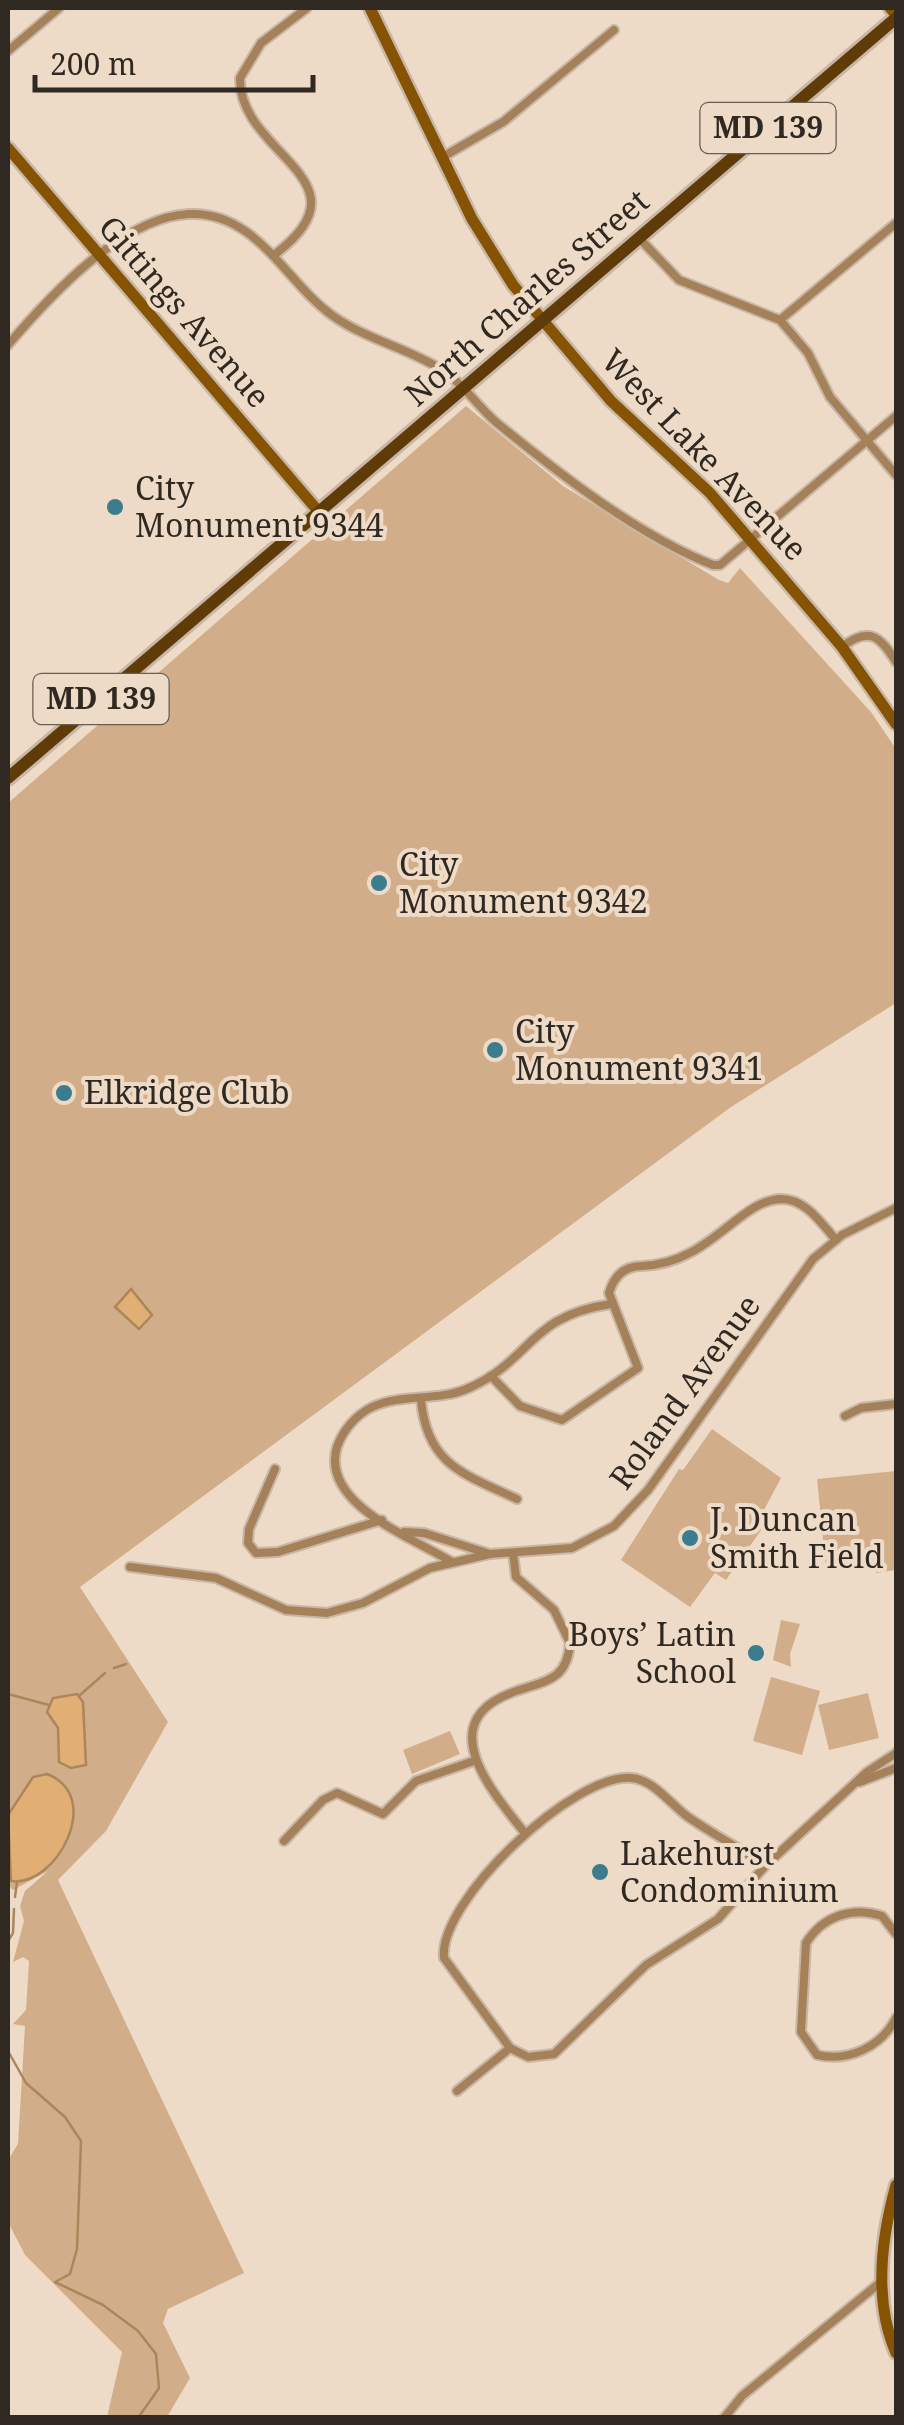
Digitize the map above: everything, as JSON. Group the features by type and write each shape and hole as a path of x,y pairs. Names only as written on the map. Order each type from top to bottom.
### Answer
{"main road":[{"name":"North Charles Street","path":"8,778 896,17"}],"street":[{"path":"8,50 59,8"},
{"path":"274,255 304,228 312,197 299,172 246,112 240,78 260,43 307,8"},
{"name":"West Lake Avenue","path":"370,8 441,158 496,260 542,322 611,400 698,481 750,539 842,647 896,724"},
{"path":"890,8 896,17"},
{"path":"441,158 503,122 614,30"},
{"name":"Gittings Avenue","path":"10,152 319,512"},
{"path":"8,345 99,254 146,226 189,214 230,222 255,236 302,291 336,318 443,370 568,480 694,556 720,565 896,416"},
{"path":"780,320 896,222"},
{"path":"638,238 679,280 780,320 808,353 830,397 896,476"},
{"path":"842,647 856,637 870,634 881,640 896,662"},
{"path":"490,1376 508,1396 534,1414 562,1420 638,1368 611,1304 616,1278 638,1266 684,1259 760,1205 779,1199 803,1205 836,1240"},
{"name":"Roland Avenue","path":"490,1554 572,1548 603,1534 630,1513 796,1280 836,1240 896,1208"},
{"path":"452,1562 382,1520 342,1490 335,1468 337,1447 354,1420 372,1407 457,1393 490,1376 549,1322 574,1311 611,1304"},
{"path":"421,1400 425,1431 437,1453 468,1476 516,1499"},
{"path":"845,1416 861,1408 896,1404"},
{"path":"275,1469 249,1529 248,1543 256,1552 278,1552 382,1520"},
{"path":"403,1532 424,1533 490,1554"},
{"path":"130,1567 216,1578 286,1610 316,1614 354,1607 406,1579 452,1562 490,1554"},
{"path":"513,1554 516,1577 562,1620 569,1654 551,1682 509,1694 483,1713 473,1736 474,1760 489,1788 524,1832"},
{"path":"766,1865 634,1778 600,1788 524,1832 468,1896 444,1940 447,1965 510,2048 540,2058 563,2048 646,1965 718,1919 766,1865 896,1754"},
{"path":"284,1841 336,1793 384,1814 416,1781 474,1760"},
{"path":"860,1782 896,1768"},
{"path":"896,1934 882,1916 859,1912 836,1916 812,1935 806,1944 801,2032 817,2055 838,2058 871,2045 896,2018"},
{"path":"457,2091 510,2048"},
{"path":"896,2184 886,2221 882,2281 885,2322 896,2353"},
{"path":"724,2418 742,2396 882,2281"}],"shaded area":[{"name":"Elkridge Club","path":"466,406 563,486 719,580 728,583 740,568 871,712 896,749 896,1003 731,1107 80,1587 168,1722 106,1831 58,1880 244,2273 168,2309 163,2323 190,2378 167,2417 107,2417 122,2352 25,2255 8,2222 8,2160 18,2144 25,2026 13,2024 26,2010 29,1961 23,1957 13,1962 24,1921 20,1906 25,1891 48,1871 13,1890 8,1885 8,803"},
{"path":"131,1289 152,1315 139,1329 115,1307"},
{"name":"J. Duncan Smith Field","path":"712,1429 781,1478 764,1510 771,1516 726,1580 715,1573 690,1607 621,1560 679,1469 683,1470"},
{"path":"896,1471 896,1570 876,1573 874,1564 826,1568 817,1479"},
{"path":"781,1620 800,1624 790,1654 791,1667 773,1660"},
{"path":"771,1677 820,1691 802,1755 753,1741"},
{"path":"868,1693 879,1738 829,1750 818,1705"},
{"path":"77,1694 83,1702 86,1765 71,1768 59,1762 58,1728 47,1712 53,1698"},
{"path":"450,1731 460,1754 412,1774 403,1750"},
{"path":"47,1774 64,1785 72,1801 68,1838 44,1870 28,1879 11,1881 8,1815 33,1777"}],"waterway":[{"path":"114,1668 126,1664"},
{"path":"80,1695 105,1673"},
{"path":"8,1694 49,1705"},
{"path":"15,1897 17,1882"},
{"path":"8,1941 13,1933 14,1909"},
{"path":"8,2003 8,2022"},
{"path":"8,2051 26,2083 65,2117 81,2141 77,2249 70,2274 55,2282 103,2305 138,2331 156,2354 159,2388 138,2418"}],"place":[{"name":"City Monument 9344","path":"115,507"},
{"name":"City Monument 9342","path":"379,883"},
{"name":"City Monument 9341","path":"495,1050"},
{"name":"Elkridge Club","path":"64,1093"},
{"name":"J. Duncan Smith Field","path":"690,1538"},
{"name":"Boys’ Latin School","path":"756,1653"},
{"name":"Lakehurst Condominium","path":"600,1872"}]}
